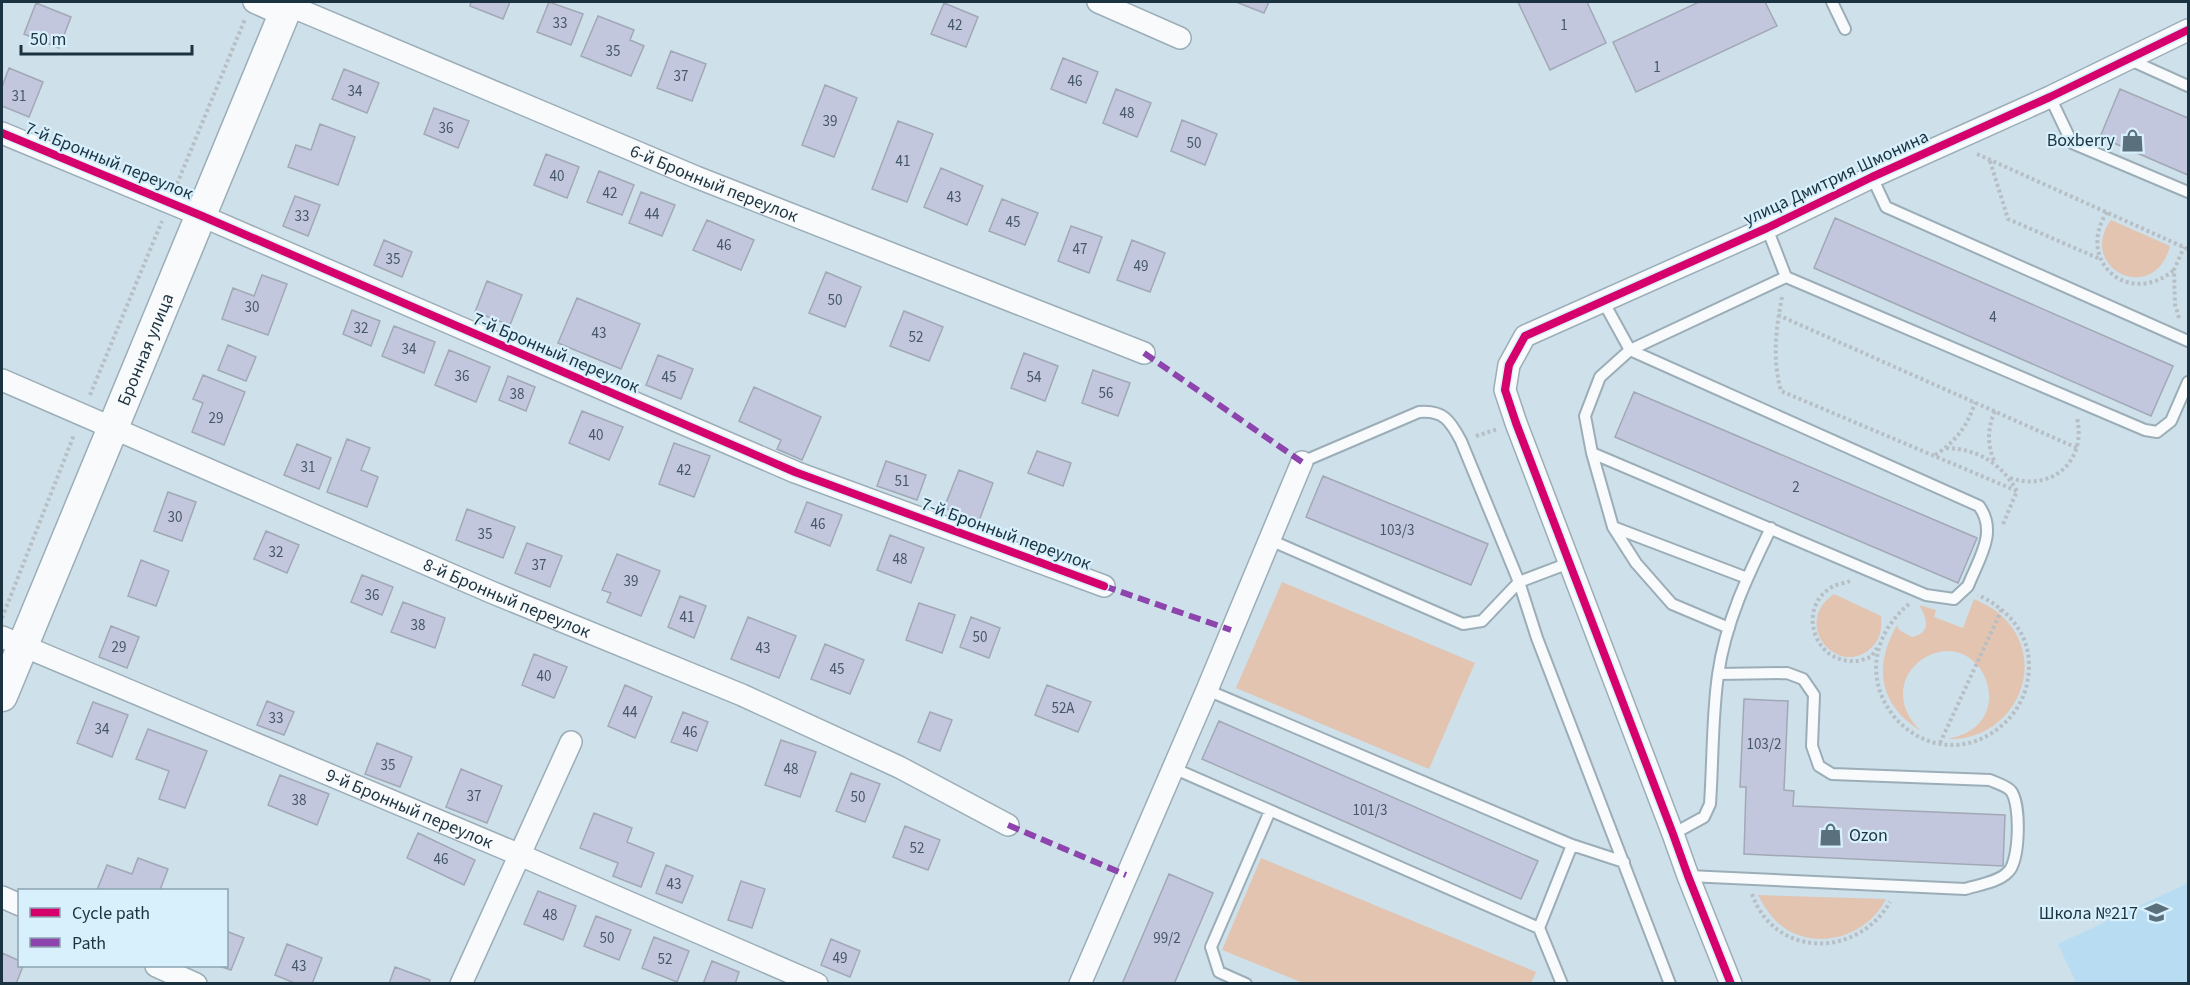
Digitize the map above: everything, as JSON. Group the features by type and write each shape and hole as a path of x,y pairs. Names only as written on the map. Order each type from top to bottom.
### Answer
{"street":[{"path":"1098,2 1180,38"},
{"name":"6-й Бронный переулок","path":"251,7 287,7 696,177 1144,353"},
{"name":"Бронная улица","path":"2,696 12,641 114,428 287,7"},
{"name":"улица Дмитрия Шмонина","path":"1516,423 1505,390 1509,365 1525,336 1767,228 1872,177 2050,97 2188,30"},
{"name":"7-й Бронный переулок","path":"2,133 202,216 795,472 1104,586"},
{"name":"8-й Бронный переулок","path":"2,380 491,592 742,695 900,767 1008,825"},
{"path":"1516,423 1731,984"},
{"path":"1080,984 1207,690 1302,462"},
{"name":"9-й Бронный переулок","path":"12,641 520,855 817,984"},
{"path":"461,984 571,742"},
{"path":"2,897 18,904"},
{"path":"158,967 196,984"}],"lane":[{"path":"1832,2 1845,29"},
{"path":"2128,59 2188,86"},
{"path":"2050,97 2072,143 2188,192"},
{"path":"1872,177 1886,207 2188,341"},
{"path":"1767,228 1786,277 2145,430 2157,432 2171,421 2188,382"},
{"path":"1729,627 1672,604 1636,563 1613,527 1592,453 1585,416 1600,377 1630,350 1786,277"},
{"path":"1592,453 1926,595 1954,598 1963,591 1968,586 1989,534 1986,516 1979,506 1630,350 1603,301"},
{"path":"1302,462 1419,412 1433,411 1451,422 1519,582 1537,638 1670,984"},
{"path":"1613,527 1747,578"},
{"path":"1673,834 1704,818 1710,804 1718,674 1729,627 1747,578 1771,528"},
{"path":"1270,540 1463,624 1482,621 1519,582 1569,562"},
{"path":"1688,876 1965,889 2004,876 2010,871 2016,856 2017,805 2010,790 1990,780 1832,774 1819,766 1812,746 1814,695 1803,679 1787,673 1718,674"},
{"path":"1207,690 1572,845 1624,862"},
{"path":"1173,768 1539,928"},
{"path":"1246,984 1218,972 1211,947 1270,811"},
{"path":"1562,984 1539,928 1572,845"}],"path":[{"path":"2,619 82,414 251,7"},
{"path":"1949,142 2107,212 2186,248 2174,270 2152,284 2140,285 2116,278 2107,270 2096,247 2100,222 2107,212"},
{"path":"1989,160 2008,219 2100,259"},
{"path":"2174,270 2175,304 2180,323"},
{"path":"1786,277 1778,315 1774,355 1781,391 2018,490"},
{"path":"1778,315 2077,447"},
{"path":"2010,478 2030,482 2050,478 2067,466 2077,447 2080,434 2078,419 2072,406 2063,396"},
{"path":"1934,455 1946,448 1964,428 1975,402"},
{"path":"1995,411 1989,432 1989,443 1996,464"},
{"path":"1461,441 1516,423"},
{"path":"1946,448 1960,448 1975,452 1996,464 2018,490"},
{"path":"2000,532 2018,490"},
{"path":"1875,573 1832,587 1819,599 1812,615 1813,633 1822,648 1836,658 1853,662 1870,657 1879,645"},
{"path":"1926,595 1910,603 1886,628 1879,645 1876,678 1888,710 1912,733 1940,743 1962,744 1978,740 2006,722 2017,709 2028,677 2025,643 2018,628 2002,609 1979,596 1963,591"},
{"path":"1940,743 2002,609"},
{"path":"1748,879 1753,897 1762,914 1776,928 1792,938 1819,944 1848,940 1864,932 1879,919 1890,904 1896,886"}],"shaded area":[{"path":"2111,220 2170,246 2161,264 2149,274 2135,277 2121,274 2110,265 2103,253 2103,237"},
{"path":"1282,582 1475,663 1429,769 1236,688"},
{"path":"1834,594 1881,616 1881,629 1877,640 1872,647 1859,655 1846,657 1834,653 1824,644 1818,633 1817,620 1822,606"},
{"path":"1974,599 1999,613 2017,635 2024,655 2024,676 2018,696 2007,714 1990,728 1970,737 1947,739 1970,731 1984,717 1989,700 1987,682 1978,666 1964,655 1947,651 1926,657 1913,667 1905,681 1903,695 1908,714 1921,731 1907,721 1889,697 1884,684 1885,656 1897,625 1899,630 1912,637 1925,629 1926,620 1919,605 1936,610 1934,617 1963,628"},
{"path":"1261,858 1536,972 1531,983 1303,983 1222,950"},
{"name":"Школа №217","path":"2188,883 2188,983 2076,983 2058,944"},
{"path":"1758,895 1886,899 1877,913 1852,932 1821,939 1791,932 1774,919"}],"building":[{"path":"471,2 510,2 503,19 470,6"},
{"path":"549,2 583,14 571,45 537,32"},
{"path":"1236,2 1269,2 1264,13"},
{"path":"1518,2 1587,2 1606,43 1550,70"},
{"path":"1699,2 1765,2 1777,26 1636,92 1613,42"},
{"path":"36,3 71,17 59,48 24,34"},
{"path":"944,3 978,17 966,47 931,34"},
{"path":"598,16 634,30 630,40 644,46 631,76 581,56"},
{"path":"671,51 706,64 692,101 657,88"},
{"path":"1063,58 1098,72 1086,103 1051,89"},
{"path":"9,68 43,82 29,117 2,106 2,87"},
{"path":"344,69 379,83 367,113 332,99"},
{"path":"825,85 857,98 834,157 802,145"},
{"path":"1116,89 1151,103 1137,137 1103,123"},
{"path":"2120,89 2188,118 2188,175 2100,137"},
{"path":"434,108 469,121 458,148 424,134"},
{"path":"1182,120 1217,134 1205,165 1171,151"},
{"path":"898,121 933,134 907,202 872,189"},
{"path":"320,124 355,137 338,185 288,167 296,145 311,150"},
{"path":"546,154 579,167 567,198 534,185"},
{"path":"941,168 983,186 967,225 924,207"},
{"path":"599,171 634,185 622,215 587,202"},
{"path":"641,192 675,205 662,236 629,223"},
{"path":"295,196 320,205 308,236 283,226"},
{"path":"1002,199 1038,213 1025,245 989,231"},
{"path":"1835,218 2173,366 2151,416 1814,268"},
{"path":"707,220 754,240 741,270 693,250"},
{"path":"1071,226 1102,237 1089,273 1058,261"},
{"path":"384,240 412,252 402,277 374,265"},
{"path":"1132,240 1165,253 1150,292 1117,280"},
{"path":"826,272 861,287 845,327 809,313"},
{"path":"262,275 287,284 268,335 222,319 233,288 254,296"},
{"path":"487,281 522,295 510,325 475,312"},
{"path":"577,298 640,324 621,369 558,343"},
{"path":"352,310 380,321 371,346 343,334"},
{"path":"904,311 943,327 929,361 890,346"},
{"path":"394,326 435,342 424,373 382,356"},
{"path":"228,345 256,357 246,381 218,370"},
{"path":"449,350 490,367 476,402 435,385"},
{"path":"1024,353 1058,366 1045,401 1011,388"},
{"path":"658,355 693,369 681,399 646,385"},
{"path":"1093,370 1130,383 1118,416 1082,403"},
{"path":"203,375 245,392 224,445 192,432 203,403 193,399"},
{"path":"508,376 535,387 526,411 499,400"},
{"path":"754,387 821,417 802,460 777,449 781,440 739,421"},
{"path":"1634,392 1977,538 1958,583 1615,437"},
{"path":"582,411 623,427 609,460 569,443"},
{"path":"347,439 370,448 361,470 378,477 367,507 327,492"},
{"path":"674,443 710,456 694,497 659,484"},
{"path":"297,444 331,458 319,489 284,475"},
{"path":"1037,451 1071,463 1063,486 1028,473"},
{"path":"886,461 926,475 917,500 877,486"},
{"path":"959,470 993,483 979,521 944,508"},
{"path":"1323,476 1488,544 1471,585 1306,517"},
{"path":"168,492 196,502 182,541 154,531"},
{"path":"807,502 842,515 830,546 795,532"},
{"path":"467,509 515,527 503,558 456,540"},
{"path":"266,531 299,545 287,573 254,559"},
{"path":"890,535 924,548 911,583 877,570"},
{"path":"527,543 562,556 550,587 515,573"},
{"path":"617,554 660,571 641,616 607,602 611,593 602,590"},
{"path":"141,560 169,571 156,606 128,596"},
{"path":"362,575 393,587 382,615 351,602"},
{"path":"680,596 706,606 694,638 668,627"},
{"path":"403,602 445,618 435,648 391,632"},
{"path":"919,603 955,615 942,653 906,640"},
{"path":"748,617 796,636 779,678 731,659"},
{"path":"971,617 1000,628 989,658 960,647"},
{"path":"111,626 139,637 127,668 99,657"},
{"path":"825,644 864,660 850,694 811,679"},
{"path":"534,654 567,667 554,698 522,685"},
{"path":"625,685 652,697 635,738 608,726"},
{"path":"1047,685 1091,702 1078,732 1035,715"},
{"path":"1744,699 1788,701 1784,790 1794,791 1793,806 2005,815 2003,866 1744,854 1746,787 1740,787"},
{"path":"267,701 294,712 284,735 257,725"},
{"path":"93,702 128,715 112,757 77,743"},
{"path":"683,712 708,722 697,751 671,742"},
{"path":"930,712 952,720 940,751 918,742"},
{"path":"1219,721 1538,861 1521,899 1202,759"},
{"path":"148,729 207,751 185,808 159,799 169,771 136,759"},
{"path":"781,740 816,752 800,797 765,785"},
{"path":"377,743 412,757 400,787 365,774"},
{"path":"461,769 502,786 487,823 446,807"},
{"path":"851,773 880,784 865,822 836,811"},
{"path":"280,775 329,794 317,825 268,805"},
{"path":"594,813 632,828 627,842 654,853 641,887 613,876 618,863 580,848"},
{"path":"905,826 940,840 928,870 893,857"},
{"path":"418,833 475,860 464,885 407,858"},
{"path":"138,858 168,869 160,889 97,889 107,865 132,874"},
{"path":"666,865 693,876 682,903 656,893"},
{"path":"1169,874 1213,893 1174,984 1122,984"},
{"path":"741,881 765,889 752,928 728,920"},
{"path":"538,891 576,906 563,940 524,924"},
{"path":"596,916 631,930 619,960 584,946"},
{"path":"228,932 244,938 231,970 222,967 228,967"},
{"path":"654,937 689,951 677,982 642,968"},
{"path":"831,939 860,951 850,977 821,965"},
{"path":"287,944 322,958 312,984 297,984 275,975"},
{"path":"2,953 18,960 18,967 23,967 16,984 2,984"},
{"path":"712,961 739,972 735,984 703,984"},
{"path":"395,967 430,980 429,984 389,984"}],"marked path":[{"path":"1144,353 1302,462"},
{"path":"1104,586 1231,630"},
{"path":"1008,825 1126,875"}],"cycle path":[{"path":"1731,984 1516,423 1505,390 1509,365 1525,336 1767,228 1872,177 2050,97 2188,30"},
{"path":"2,133 202,216 795,472 1104,586"}],"place":[{"name":"Boxberry","path":"2133,140"},
{"name":"Ozon","path":"1831,835"},
{"name":"Школа №217","path":"2156,913"}]}
